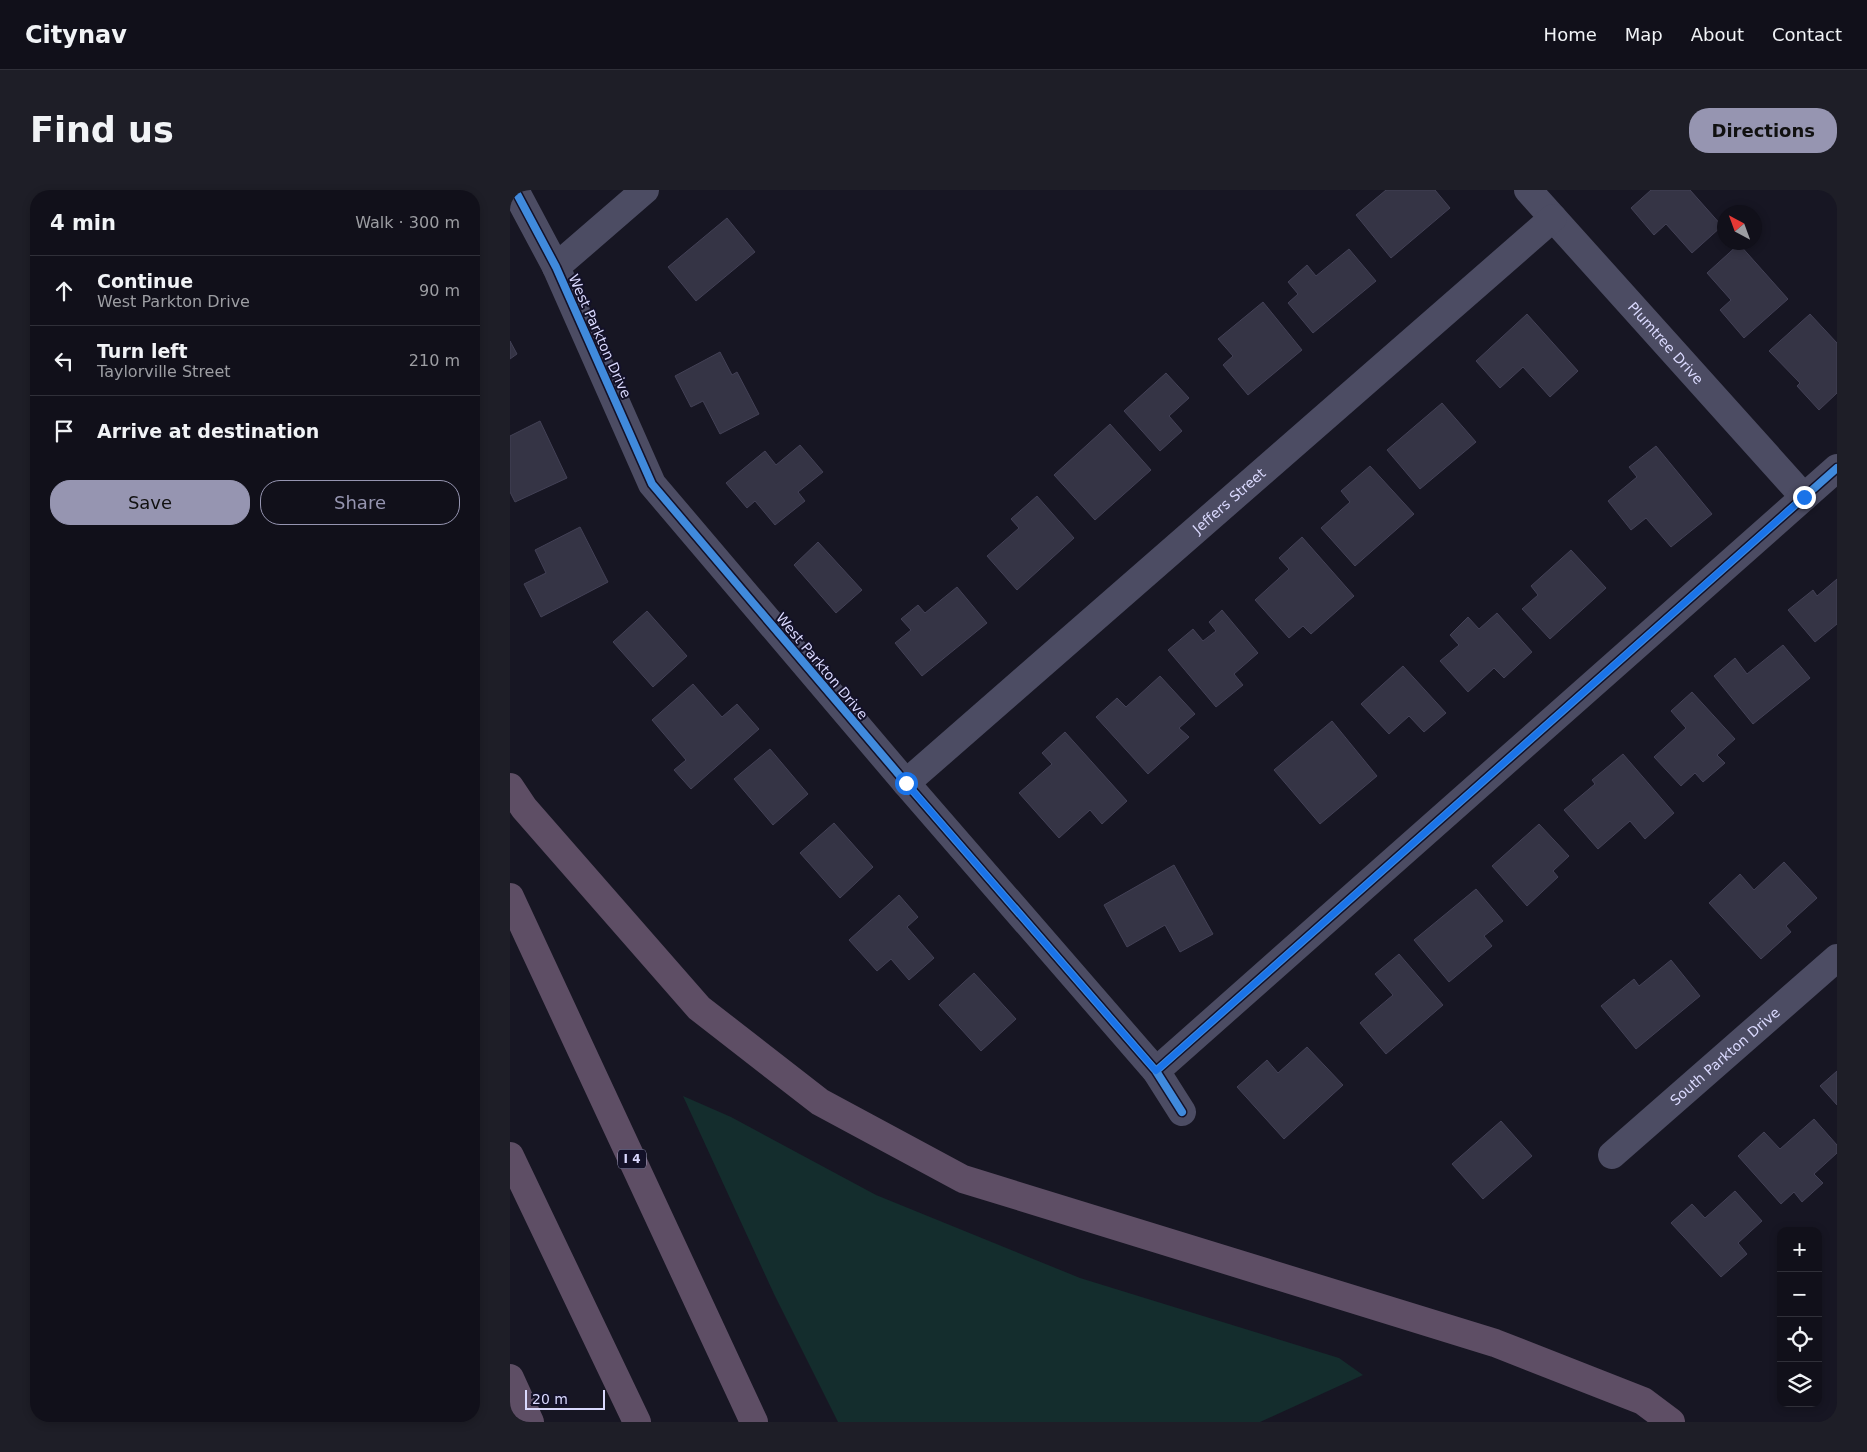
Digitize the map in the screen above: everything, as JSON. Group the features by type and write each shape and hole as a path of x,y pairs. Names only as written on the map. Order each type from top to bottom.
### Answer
{"highway":[{"path":"510,787 524,808 698,1008 820,1102 963,1179 1495,1343 1643,1401 1671,1422"},
{"name":"I 4","path":"510,897 754,1422"},
{"path":"510,1156 637,1422"},
{"path":"510,1378 530,1422"}],"street":[{"name":"West Parkton Drive","path":"515,190 556,267 652,484 906,783 1156,1071 1182,1112"},
{"path":"556,267 645,190"},
{"name":"Plumtree Drive","path":"1528,190 1804,497"},
{"name":"Jeffers Street","path":"906,783 1552,218"},
{"path":"1156,1071 1837,468"},
{"name":"South Parkton Drive","path":"1612,1155 1837,958"}],"green space":[{"path":"683,1096 731,1117 876,1195 1080,1278 1339,1358 1363,1375 1260,1422 838,1422 774,1294"}],"building":[{"path":"1386,190 1435,190 1450,208 1391,258 1356,215"},
{"path":"1651,190 1690,190 1717,220 1717,230 1692,253 1666,224 1654,235 1631,208"},
{"path":"727,218 755,252 696,301 668,267"},
{"path":"1349,249 1376,281 1313,333 1288,303 1298,294 1288,282 1307,265 1316,276"},
{"path":"1732,250 1744,250 1788,299 1744,338 1720,310 1731,300 1707,273"},
{"path":"1263,302 1302,350 1248,395 1223,365 1233,356 1218,339"},
{"path":"1527,314 1578,371 1550,397 1523,367 1500,388 1476,361"},
{"path":"1810,314 1837,343 1837,393 1819,410 1797,386 1800,383 1769,351"},
{"path":"510,341 517,354 510,359"},
{"path":"720,352 732,375 737,372 759,414 720,434 703,401 691,407 675,376"},
{"path":"1166,373 1189,398 1169,416 1182,431 1160,451 1124,411"},
{"path":"1442,403 1476,442 1420,489 1387,450"},
{"path":"540,421 567,478 515,502 510,492 510,436"},
{"path":"1110,424 1151,470 1095,520 1054,475"},
{"path":"800,445 823,472 798,492 805,501 775,525 755,501 747,508 726,483 765,451 776,465"},
{"path":"1656,446 1712,514 1671,547 1646,518 1631,530 1608,501 1637,477 1629,467"},
{"path":"1370,466 1414,514 1355,566 1321,528 1350,502 1341,491"},
{"path":"1037,496 1074,538 1017,590 987,556 1019,528 1011,519"},
{"path":"580,527 608,582 541,617 524,584 546,573 535,550"},
{"path":"1302,537 1354,596 1311,634 1303,626 1289,638 1255,600 1289,569 1279,558"},
{"path":"818,542 862,590 836,613 794,565"},
{"path":"1571,550 1606,588 1550,639 1522,609 1538,595 1531,586"},
{"path":"1837,579 1837,624 1815,642 1788,610 1813,590 1817,596"},
{"path":"957,587 987,623 922,676 895,643 911,630 901,619 918,605 925,613"},
{"path":"1222,610 1258,653 1234,674 1243,685 1216,707 1168,650 1193,629 1203,641 1216,631 1209,622"},
{"path":"647,611 687,656 653,687 613,642"},
{"path":"1497,613 1532,652 1504,678 1494,668 1468,692 1440,661 1459,645 1450,635 1468,617 1479,629"},
{"path":"1783,645 1810,678 1753,724 1714,676 1735,658 1747,674"},
{"path":"1403,666 1446,713 1424,732 1409,716 1389,734 1361,704"},
{"path":"1160,676 1195,714 1179,728 1189,737 1148,774 1096,717 1117,698 1126,707"},
{"path":"693,684 722,717 737,704 759,729 691,789 674,770 686,760 652,720"},
{"path":"1692,692 1735,739 1717,755 1725,763 1703,782 1695,773 1681,786 1654,757 1686,728 1671,711"},
{"path":"1332,721 1377,776 1320,824 1274,770"},
{"path":"1065,732 1127,801 1102,824 1090,810 1059,838 1019,793 1052,764 1042,753"},
{"path":"770,749 808,794 773,825 734,779"},
{"path":"1623,754 1674,813 1645,839 1630,821 1598,849 1564,810 1595,784 1592,780"},
{"path":"834,823 873,867 840,898 800,853"},
{"path":"1539,824 1569,856 1553,871 1558,877 1527,906 1492,866"},
{"path":"1784,862 1817,898 1786,926 1791,932 1761,959 1709,903 1740,874 1754,890"},
{"path":"1174,865 1213,934 1180,952 1165,925 1127,947 1104,905"},
{"path":"1476,889 1503,921 1484,936 1492,946 1449,982 1414,940"},
{"path":"899,895 918,917 907,927 934,958 909,980 891,959 877,971 849,940"},
{"path":"1399,954 1443,1005 1386,1054 1360,1023 1393,995 1375,974"},
{"path":"1671,960 1700,996 1636,1049 1601,1006 1634,979 1639,986"},
{"path":"974,973 1016,1019 981,1051 939,1005"},
{"path":"1307,1047 1343,1085 1284,1139 1237,1087 1267,1060 1278,1073"},
{"path":"1837,1071 1837,1105 1820,1086"},
{"path":"1814,1119 1837,1145 1837,1153 1814,1174 1823,1183 1802,1202 1794,1192 1781,1204 1738,1156 1764,1132 1780,1149"},
{"path":"1501,1121 1532,1156 1483,1199 1452,1164"},
{"path":"1735,1191 1762,1221 1738,1243 1747,1254 1721,1277 1671,1223 1692,1204 1705,1218"}],"cycle path":[{"path":"515,190 556,267 652,484 906,783 1156,1071 1182,1112"},
{"path":"1156,1071 1837,468"}],"route":[{"path":"906,783 1156,1071 1804,497"}]}
